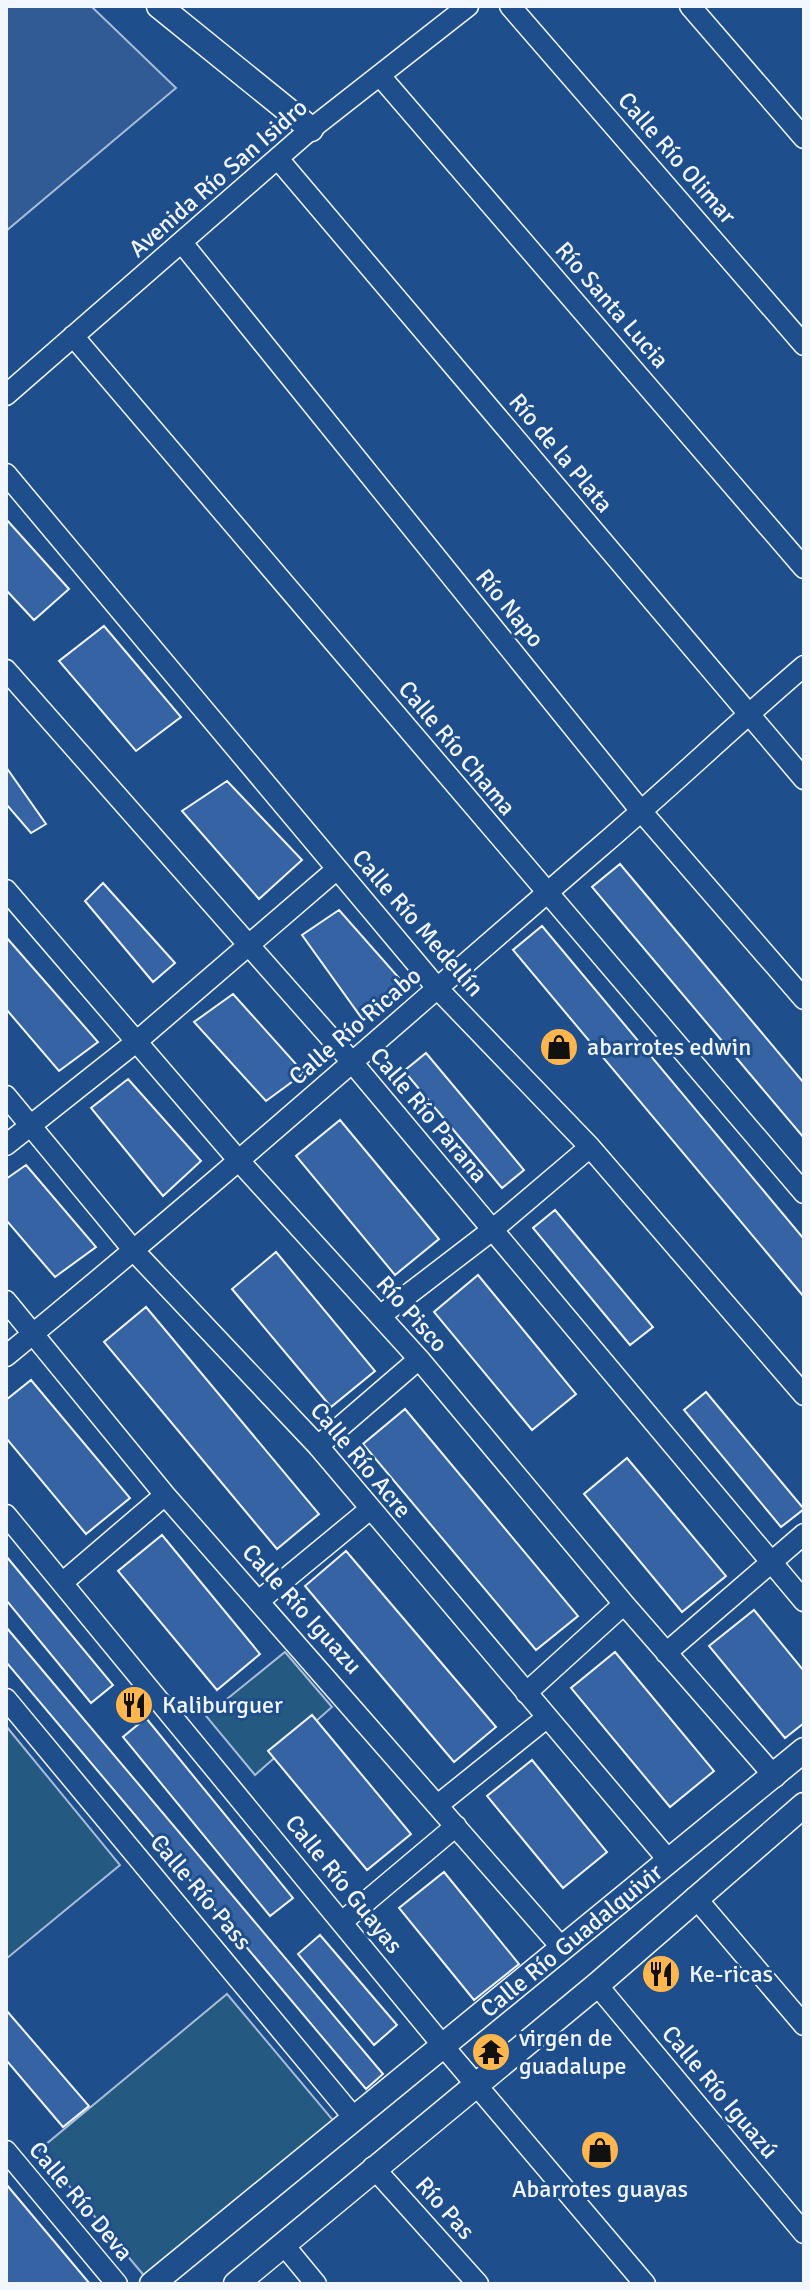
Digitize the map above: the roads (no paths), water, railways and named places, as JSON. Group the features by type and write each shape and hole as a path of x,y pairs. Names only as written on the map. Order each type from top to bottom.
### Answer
{"street":[{"path":"159,6 311,129"},
{"name":"Avenida Río San Isidro","path":"6,395 183,244 311,129 468,6"},
{"name":"Calle Río Olimar","path":"510,6 804,345"},
{"path":"690,6 804,138"},
{"name":"Río Santa Lucia","path":"381,77 804,568"},
{"name":"Río de la Plata","path":"279,160 804,779"},
{"name":"Río Napo","path":"183,244 641,811 804,999"},
{"name":"Calle Río Chama","path":"73,336 804,1193"},
{"name":"Calle Río Medellín","path":"6,474 438,989 590,1147 804,1395"},
{"name":"Calle Río Ricabo","path":"6,1356 240,1162 351,1061 438,989 804,666"},
{"name":"Calle Río Parana","path":"6,670 351,1061 804,1601"},
{"path":"6,1145 250,947 337,869"},
{"name":"Río Pisco","path":"6,890 240,1162 419,1359 624,1604 775,1777"},
{"name":"Calle Río Acre","path":"6,1096 135,1252 318,1446 545,1719 670,1862"},
{"path":"380,1316 491,1231 590,1147"},
{"name":"Calle Río Iguazu","path":"6,1301 165,1495 439,1804 562,1948"},
{"path":"318,1446 419,1359"},
{"path":"62,1583 165,1495"},
{"path":"260,1600 369,1510"},
{"name":"Calle Río Guayas","path":"6,1515 444,2047 645,2284"},
{"path":"666,1653 804,1534"},
{"path":"526,1693 624,1604"},
{"name":"Calle Río Pass","path":"6,1699 355,2119"},
{"path":"439,1804 545,1719"},
{"name":"Calle Río Guadalquivir","path":"152,2284 775,1777 804,1750"},
{"name":"Calle Río Guadalquivir","path":"236,2284 373,2167 597,1985 695,1897 803,1809"},
{"path":"342,1922 456,1826"},
{"path":"695,1897 804,2025"},
{"name":"Calle Río Iguazú","path":"597,1985 804,2233"},
{"name":"Calle Río Deva","path":"6,2151 117,2284"},
{"name":"Río Pas","path":"373,2167 478,2284"},
{"path":"283,2244 316,2284"}],"place":[{"name":"abarrotes edwin","path":"559,1047"},
{"name":"Kaliburguer","path":"134,1705"},
{"name":"Ke-ricas","path":"661,1974"},
{"name":"virgen de guadalupe","path":"491,2052"},
{"name":"Abarrotes guayas","path":"600,2150"}]}
